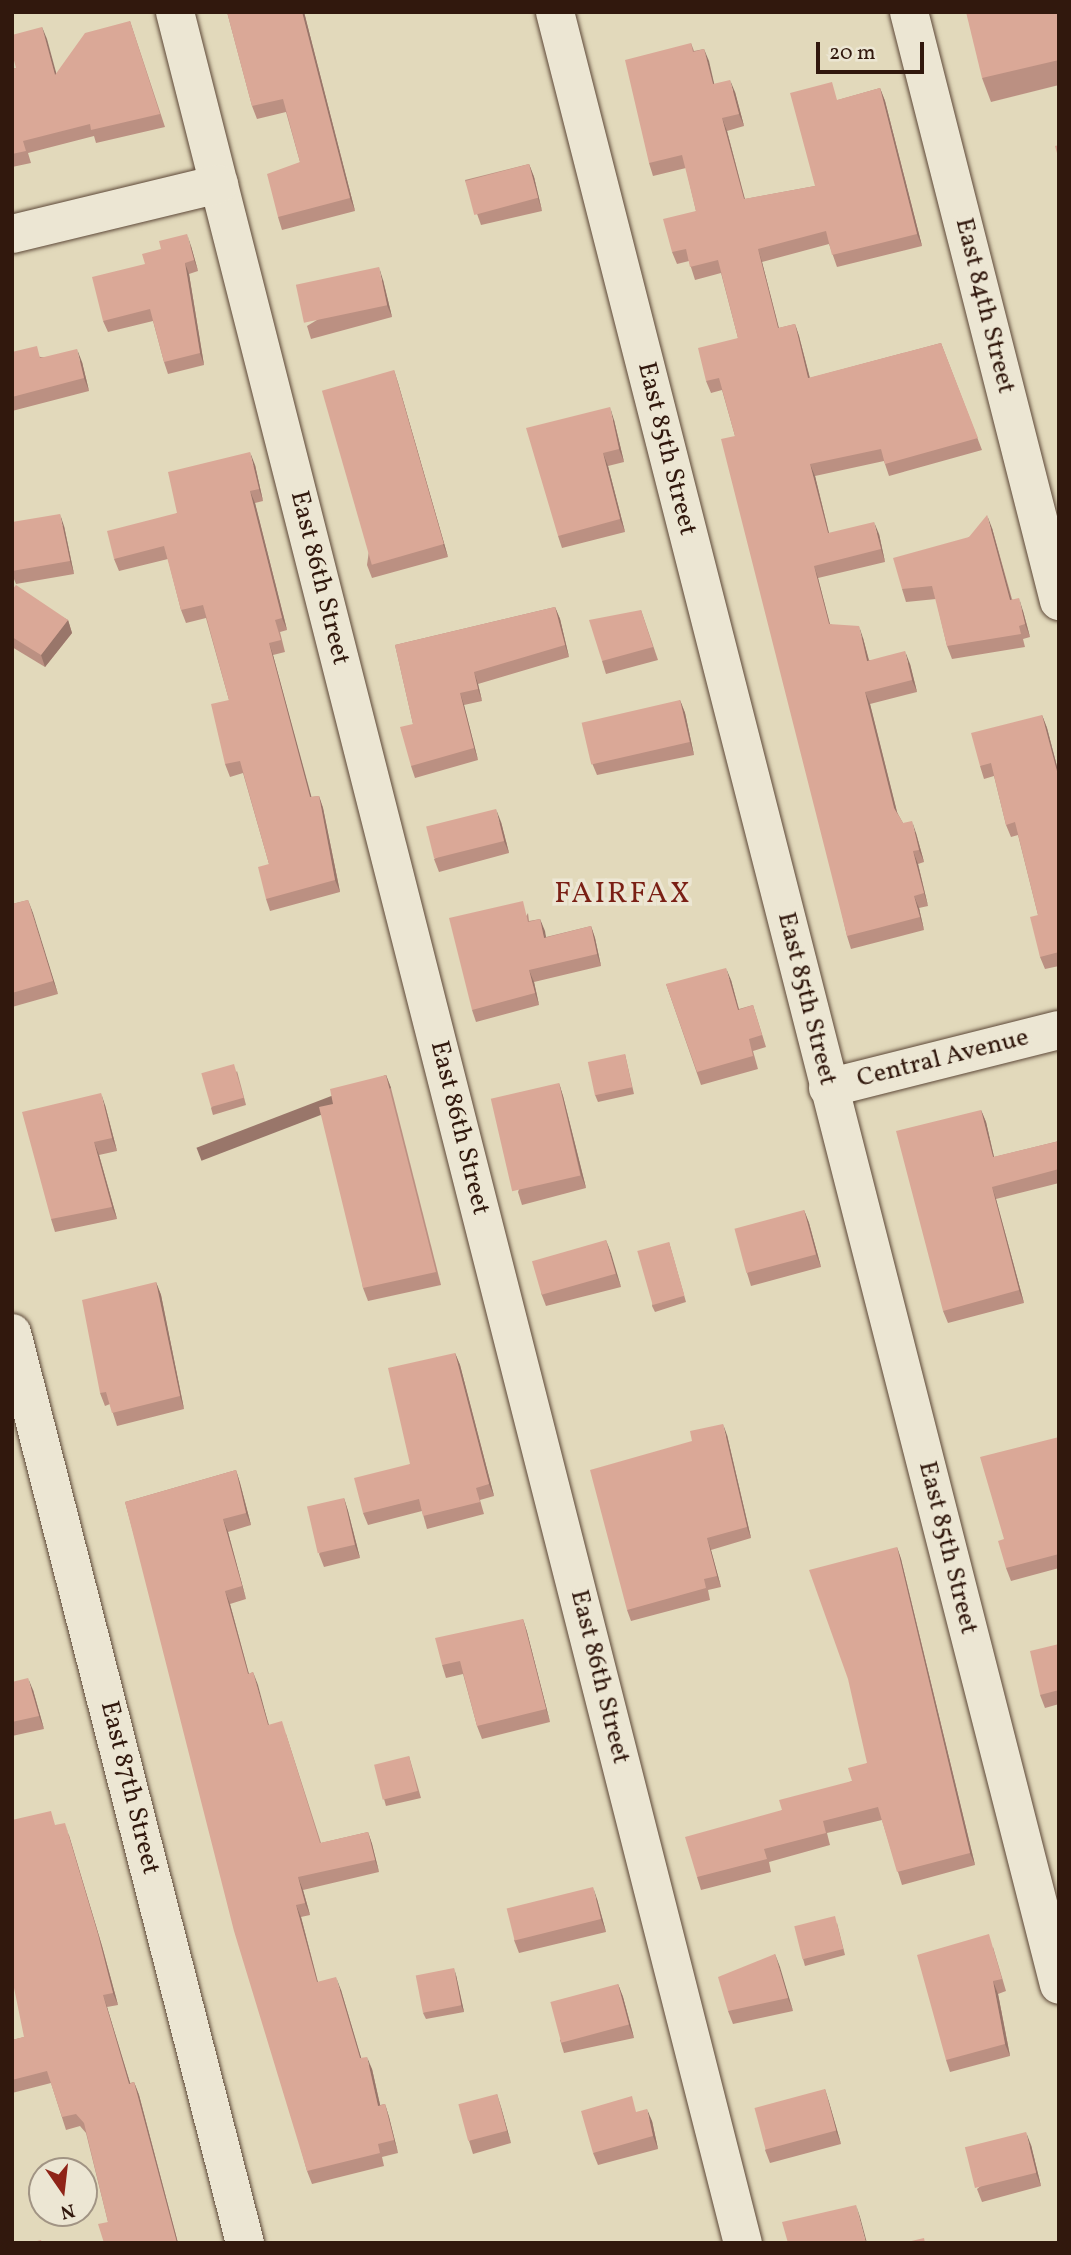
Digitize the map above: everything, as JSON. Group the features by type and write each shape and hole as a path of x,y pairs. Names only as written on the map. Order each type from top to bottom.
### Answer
{"street":[{"name":"East 86th Street","path":"175,12 743,2243"},
{"name":"East 85th Street","path":"555,12 1059,1985"},
{"name":"East 84th Street","path":"909,12 1059,601"},
{"path":"12,234 219,184"},
{"name":"Central Avenue","path":"828,1088 1059,1030"},
{"name":"East 87th Street","path":"12,1333 246,2243"}],"building":[{"path":"227,12 302,12 350,198 278,217 267,174 300,162 283,99 252,106"},
{"path":"966,12 1059,12 1059,60 982,78"},
{"path":"130,21 160,114 91,130 90,124 23,141 26,151 12,154 12,69 16,68 12,53 12,35 42,27 55,75 85,33"},
{"path":"691,43 693,52 704,49 713,84 730,80 739,114 722,118 744,199 815,186 790,93 832,82 837,100 880,88 917,234 832,255 826,231 758,249 778,328 795,324 808,378 941,343 978,438 885,464 881,449 810,464 828,533 874,522 881,549 814,566 829,624 859,626 867,661 905,651 912,680 865,692 894,808 903,823 912,821 919,850 913,851 924,893 914,896 920,917 847,936 721,439 735,436 719,378 706,381 698,348 738,338 718,260 690,267 686,249 672,252 663,219 696,211 682,155 649,163 625,60"},
{"path":"529,164 538,198 474,215 465,181"},
{"path":"187,234 194,260 185,263 200,353 164,362 150,309 103,321 92,277 145,264 142,254 161,249 159,241"},
{"path":"379,267 387,305 304,323 296,285"},
{"path":"37,346 40,358 77,349 84,378 12,397 12,352"},
{"path":"394,370 444,544 372,565 322,391"},
{"path":"610,407 619,449 603,453 620,519 558,536 526,428"},
{"path":"250,452 259,489 250,491 282,618 275,620 281,640 269,643 310,797 319,796 335,880 266,899 258,867 269,864 240,761 225,764 211,704 229,700 203,605 181,610 164,546 114,559 107,531 177,513 168,472"},
{"path":"60,514 70,561 12,571 12,522"},
{"path":"987,515 1010,600 1019,598 1025,624 1019,626 1021,634 947,646 932,586 902,589 893,558 969,537"},
{"path":"16,585 68,620 41,655 12,637 12,590"},
{"path":"555,607 565,645 474,672 478,689 460,693 474,748 411,766 400,727 413,724 395,645"},
{"path":"641,610 653,647 602,661 589,620"},
{"path":"680,700 690,742 591,765 582,723"},
{"path":"1042,715 1059,779 1059,952 1040,957 1030,917 1038,915 1015,822 1006,825 991,763 980,766 971,733"},
{"path":"496,809 504,841 434,858 426,826"},
{"path":"28,900 53,981 12,993 12,904"},
{"path":"523,901 528,922 540,919 544,938 591,926 597,954 529,970 535,993 472,1010 449,918"},
{"path":"726,968 738,1010 753,1005 762,1035 749,1039 753,1056 697,1072 666,984"},
{"path":"625,1054 632,1087 595,1095 588,1062"},
{"path":"234,1064 244,1098 211,1107 201,1073"},
{"path":"386,1075 436,1272 363,1288 319,1107 333,1104 330,1089"},
{"path":"559,1083 580,1176 512,1191 491,1099"},
{"path":"101,1093 112,1138 94,1142 112,1207 51,1219 22,1112"},
{"path":"981,1110 993,1157 1059,1141 1059,1169 992,1187 1019,1290 943,1311 896,1131"},
{"path":"804,1210 816,1254 746,1273 734,1229"},
{"path":"606,1240 616,1274 542,1295 532,1261"},
{"path":"669,1242 684,1296 653,1305 637,1251"},
{"path":"156,1282 180,1396 112,1413 106,1392 100,1393 82,1300"},
{"path":"455,1353 489,1484 476,1488 480,1502 423,1516 419,1499 363,1513 354,1478 410,1464 388,1368"},
{"path":"723,1424 747,1527 707,1538 717,1576 704,1579 706,1588 627,1610 590,1470 692,1441 690,1431"},
{"path":"1059,1437 1059,1554 1006,1568 998,1541 1004,1539 980,1457"},
{"path":"236,1470 246,1513 223,1519 242,1586 225,1591 248,1674 253,1672 268,1725 282,1721 320,1843 368,1832 375,1860 298,1877 305,1903 296,1905 317,1982 336,1977 360,2058 367,2057 378,2106 385,2104 394,2140 378,2144 380,2153 307,2171 234,1931 125,1502"},
{"path":"344,1498 355,1545 318,1553 307,1507"},
{"path":"897,1547 970,1853 897,1872 878,1807 823,1821 826,1833 764,1849 767,1859 697,1877 685,1837 782,1810 779,1800 852,1781 848,1768 867,1763 848,1679 809,1570"},
{"path":"523,1619 546,1709 477,1726 460,1661 442,1665 435,1638"},
{"path":"1059,1644 1059,1690 1040,1695 1030,1651"},
{"path":"28,1678 39,1716 12,1722 12,1682"},
{"path":"409,1756 418,1791 383,1800 374,1765"},
{"path":"51,1811 55,1825 65,1823 113,1993 103,1995 129,2084 134,2082 177,2243 104,2243 98,2224 108,2222 98,2181 98,2157 92,2157 84,2123 76,2114 62,2117 47,2071 12,2080 12,2040 24,2037 12,1978 12,1820"},
{"path":"593,1887 601,1919 515,1941 507,1909"},
{"path":"835,1916 843,1949 802,1959 794,1926"},
{"path":"989,1934 1002,1979 993,1981 1005,2044 946,2060 917,1955"},
{"path":"775,1954 788,1998 728,2011 718,1977"},
{"path":"454,1968 461,2005 423,2013 416,1975"},
{"path":"618,1984 629,2025 561,2043 550,2002"},
{"path":"825,2089 836,2131 766,2149 754,2108"},
{"path":"497,2094 507,2131 468,2141 458,2104"},
{"path":"632,2096 636,2112 647,2109 653,2136 593,2153 581,2111"},
{"path":"1026,2132 1036,2173 975,2188 965,2147"},
{"path":"856,2205 866,2243 788,2243 782,2222"},
{"path":"924,2238 925,2243 903,2243"}],"district":[{"name":"FAIRFAX","path":"623,894"}]}
